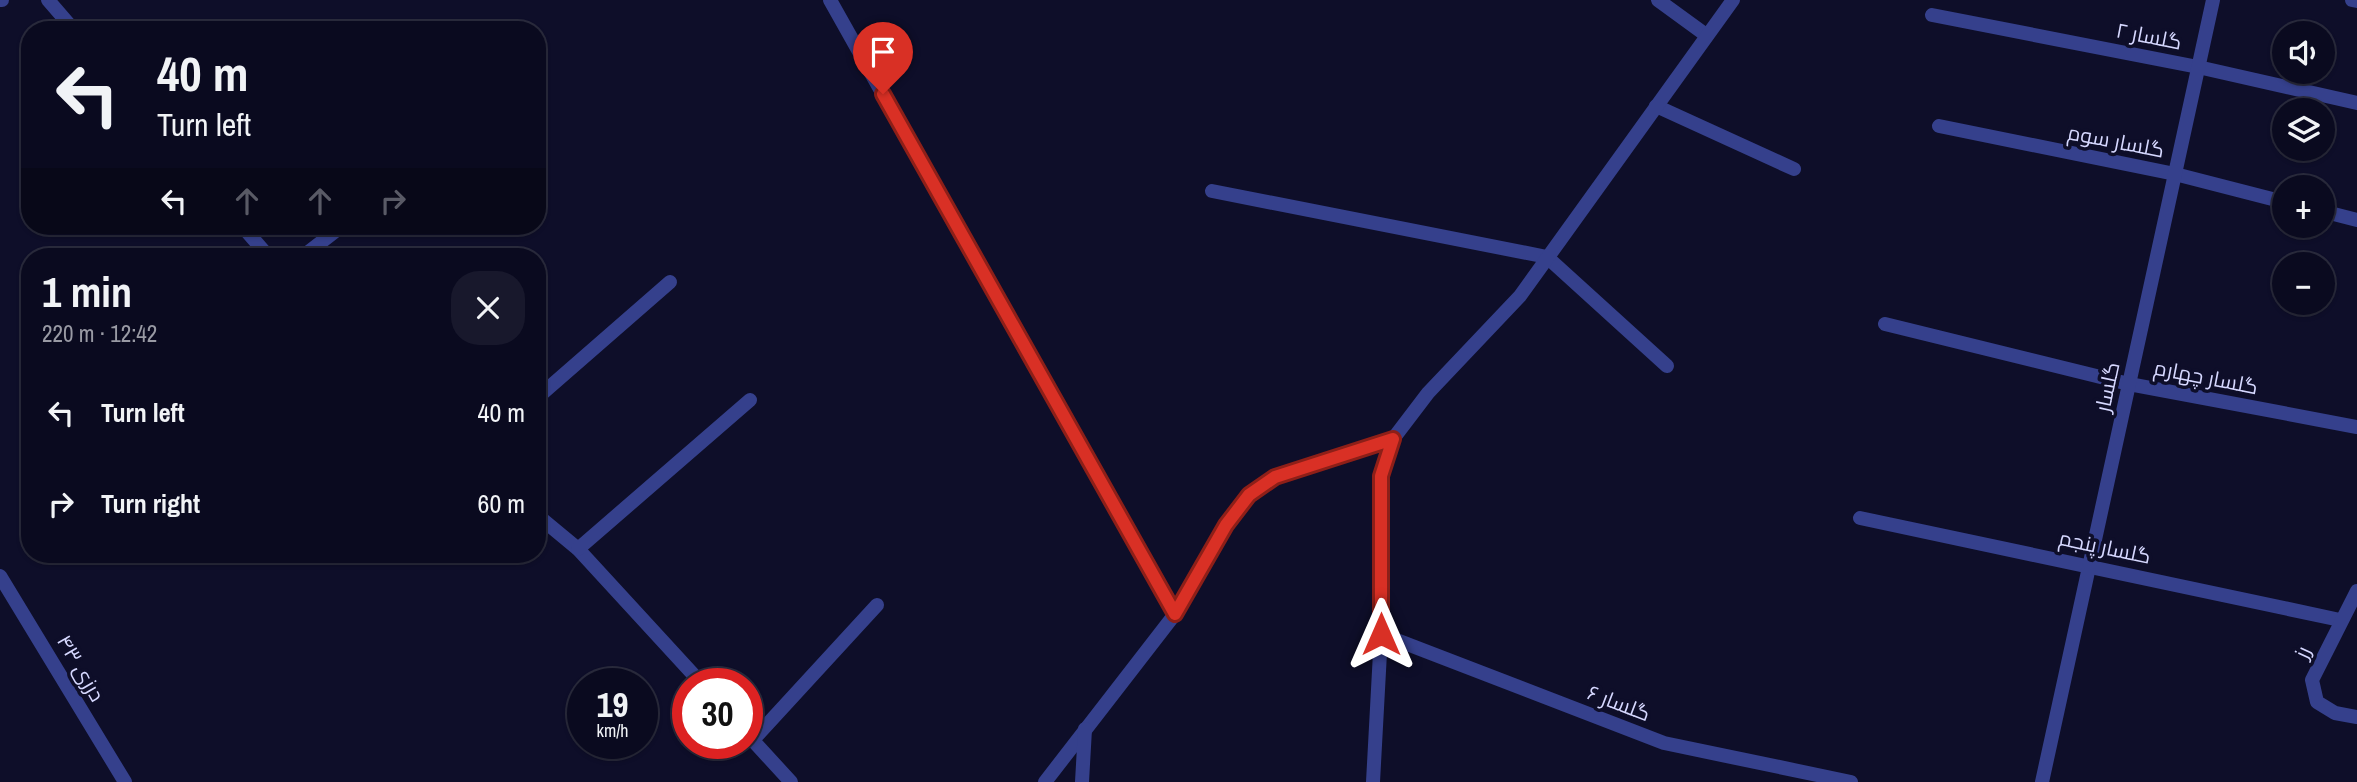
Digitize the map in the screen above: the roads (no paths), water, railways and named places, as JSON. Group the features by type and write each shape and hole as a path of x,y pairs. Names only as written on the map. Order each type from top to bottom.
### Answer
{"street":[{"path":"48,0 66,21"},
{"path":"830,0 1175,614"},
{"path":"1658,0 1706,35"},
{"path":"1373,782 1381,634 1381,476 1393,439 1428,393 1520,296 1733,0"},
{"name":"گلسار","path":"2042,782 2213,0"},
{"path":"2352,0 2357,1"},
{"name":"گلسار ۲","path":"1932,15 2198,67 2357,103"},
{"path":"1657,106 1794,169"},
{"name":"گلسار سوم","path":"1939,126 2175,174 2272,198"},
{"path":"1212,191 1547,257 1667,366"},
{"path":"2335,214 2357,220"},
{"path":"314,248 330,235"},
{"path":"546,390 670,282"},
{"name":"گلسار چهارم","path":"1885,324 2129,384 2357,427"},
{"path":"578,550 750,400"},
{"path":"1045,782 1175,614 1226,525 1249,495 1275,477 1393,439"},
{"name":"گلسار پنجم","path":"1860,518 2340,620"},
{"path":"546,523 578,550 687,668"},
{"name":"درزی ۴۳","path":"0,576 62,674 125,782"},
{"path":"2340,620 2357,591"},
{"path":"763,723 877,605"},
{"name":"رز","path":"2340,620 2312,680 2317,702 2335,713 2357,718"},
{"name":"گلسار ۶","path":"1381,634 1664,743 1851,782"},
{"path":"1082,782 1085,729"},
{"path":"763,751 791,782"}]}
